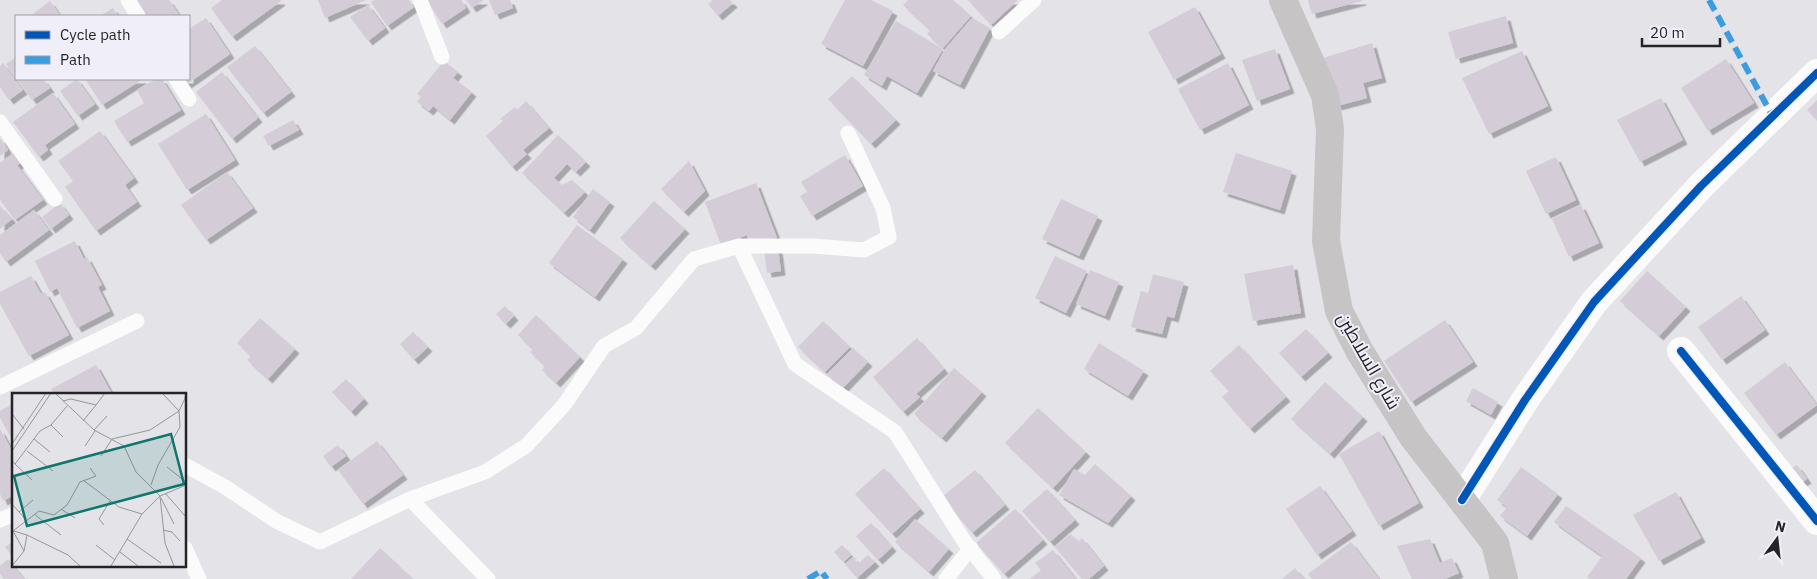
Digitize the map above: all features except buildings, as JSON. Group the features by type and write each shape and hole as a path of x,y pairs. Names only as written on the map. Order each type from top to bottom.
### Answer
{"main road":[{"name":"شارع السلاطين","path":"1284,0 1325,95 1330,129 1326,240 1339,311 1360,352 1413,437 1495,543 1504,579"}],"street":[{"path":"1462,500 1525,400 1594,302 1701,186 1817,74"},
{"path":"1681,351 1817,520"}],"lane":[{"path":"128,0 137,15"},
{"path":"420,0 442,57"},
{"path":"999,32 1034,0"},
{"path":"177,80 189,99"},
{"path":"0,122 55,199"},
{"path":"186,466 225,487 278,522 320,542 410,499 486,472 526,446 564,405 604,346 636,328 694,259 739,246 812,246 864,250 889,237 883,208 848,133"},
{"path":"739,246 795,364 895,432 964,541 994,579"},
{"path":"0,388 137,321"},
{"path":"410,499 488,579"},
{"path":"946,579 971,548"},
{"path":"186,550 199,579"}],"marked path":[{"path":"1709,0 1772,115"},
{"path":"808,579 821,571 827,579"}],"cycle path":[{"path":"1462,500 1525,400 1594,302 1701,186 1817,73"},
{"path":"1681,351 1817,521"}]}
